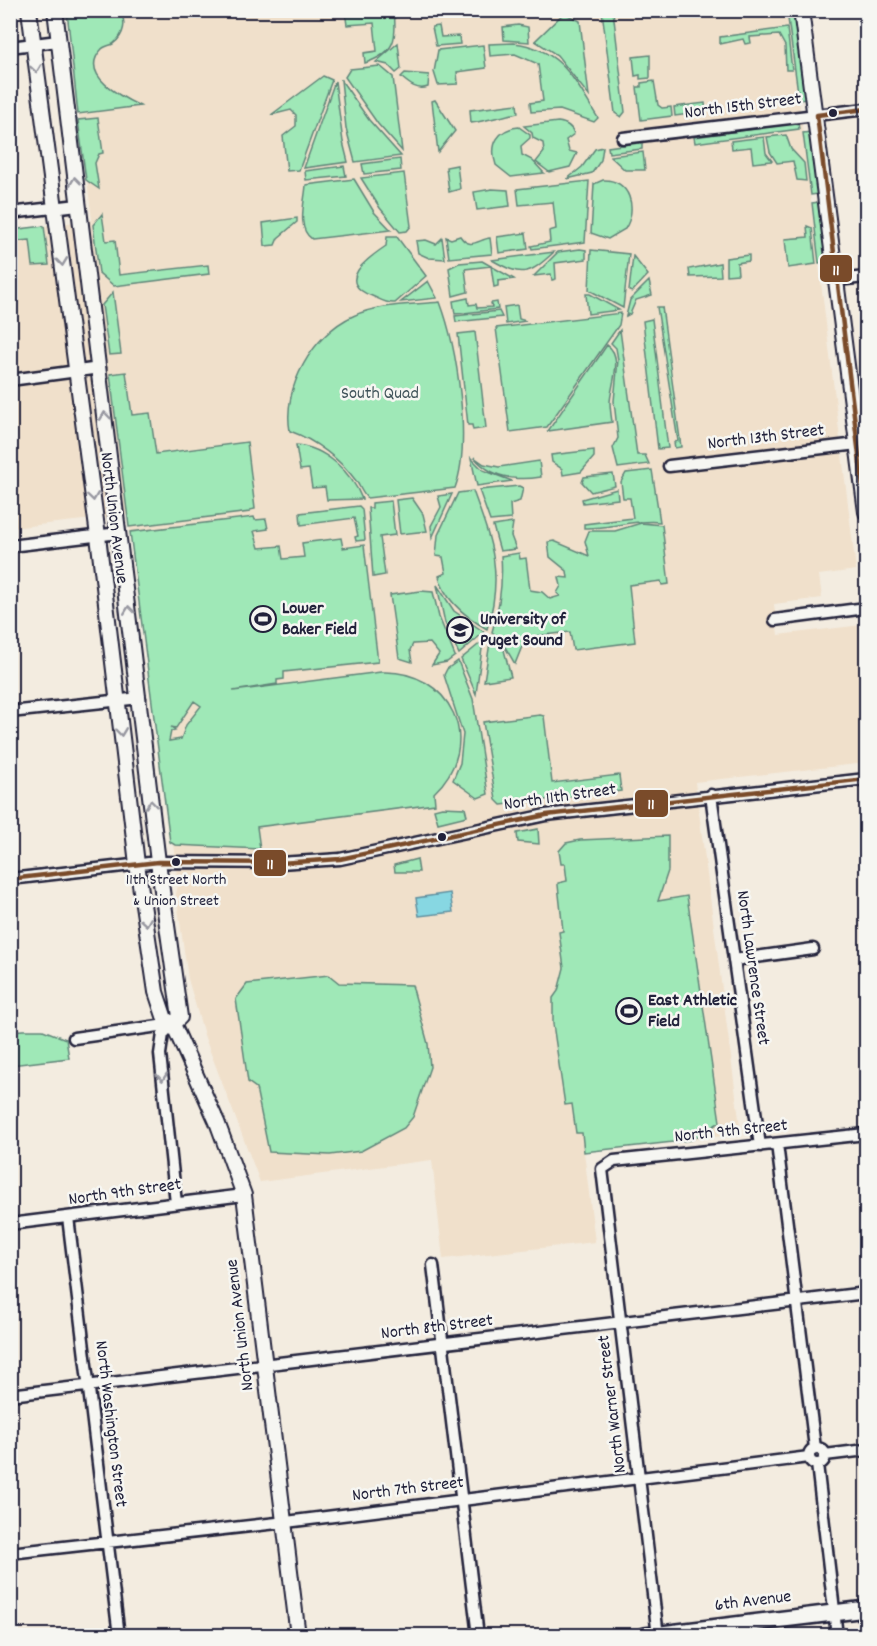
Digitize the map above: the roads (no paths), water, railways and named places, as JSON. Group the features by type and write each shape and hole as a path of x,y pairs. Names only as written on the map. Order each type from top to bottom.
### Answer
{"main road":[{"name":"6th Avenue","path":"654,1635 867,1609"}],"street":[{"name":"North Union Avenue","path":"29,10 98,536 137,864 156,992 165,1019 173,1024 217,1122 244,1195 264,1365 286,1522 298,1635"},
{"name":"North Union Avenue","path":"55,10 140,698 158,862 180,1017 163,1034 160,1054 176,1203"},
{"path":"801,10 817,115 837,280 862,443 867,512"},
{"path":"10,47 58,41"},
{"name":"North 15th Street","path":"623,138 867,109"},
{"path":"10,213 78,205"},
{"path":"837,280 867,277"},
{"path":"10,380 100,368"},
{"name":"North 13th Street","path":"669,466 862,443"},
{"path":"10,546 120,534"},
{"path":"775,620 867,608"},
{"path":"10,712 140,698"},
{"name":"North 11th Street","path":"10,879 158,862 280,863 340,860 536,817 711,795 867,779"},
{"name":"North Lawrence Street","path":"711,795 760,1146"},
{"path":"734,960 813,950"},
{"path":"74,1038 173,1024"},
{"name":"North 9th Street","path":"602,1169 614,1161 867,1134"},
{"path":"777,1144 797,1301 813,1457 837,1635"},
{"name":"North Warner Street","path":"602,1169 639,1478 654,1635"},
{"name":"North 9th Street","path":"10,1224 244,1195"},
{"name":"North Washington Street","path":"68,1217 119,1635"},
{"path":"433,1265 478,1635"},
{"name":"North 8th Street","path":"10,1395 867,1293"},
{"path":"813,1457 820,1449 825,1455 867,1450"},
{"name":"North 7th Street","path":"10,1553 286,1522 813,1457"}],"water":[{"path":"450,893 453,912 419,916 416,898"}],"place":[{"name":"Lower Baker Field","path":"263,619"},
{"name":"University of Puget Sound","path":"460,630"},
{"name":"11th Street North & Union Street","path":"176,862"},
{"name":"East Athletic Field","path":"629,1011"}],"park label":[{"name":"South Quad","path":"380,394"}]}
